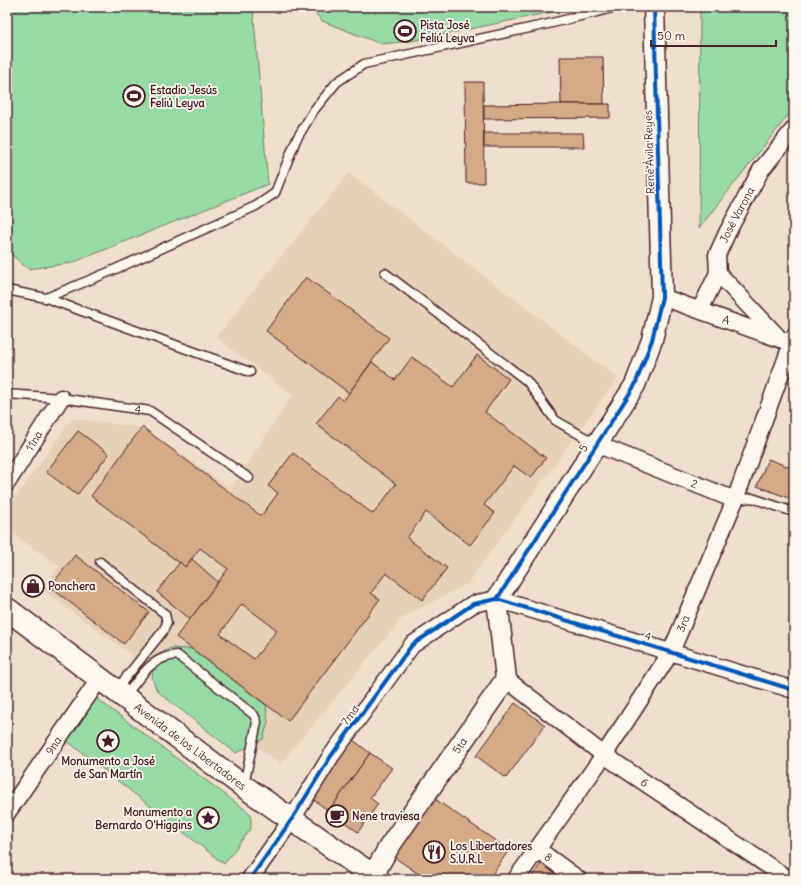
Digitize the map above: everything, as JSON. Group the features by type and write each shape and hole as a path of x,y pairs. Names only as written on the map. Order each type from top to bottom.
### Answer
{"main road":[{"name":"Avenida de los Libertadores","path":"7,609 243,786 374,878"}],"street":[{"name":"René Ávila Reyes","path":"654,7 662,297"},
{"name":"José Varona","path":"700,310 718,273 718,254 728,230 761,170 794,129"},
{"path":"718,273 788,340"},
{"name":"A","path":"662,297 788,340"},
{"name":"5","path":"497,599 635,385 652,340 662,297"},
{"name":"3ra","path":"516,879 604,755 671,652 735,500 788,340"},
{"name":"11na","path":"7,483 61,398"},
{"name":"2","path":"596,444 735,500"},
{"path":"497,599 506,679"},
{"name":"4","path":"497,599 794,690"},
{"name":"7ma","path":"250,879 292,819 331,756 412,645 473,604 497,599"},
{"name":"6","path":"506,679 604,755 788,879"},
{"name":"5ta","path":"374,878 389,847 506,679"},
{"name":"9na","path":"7,812 114,688"},
{"name":"8","path":"537,849 578,879"}],"lane":[{"path":"46,298 109,272 249,210 276,193 296,140 314,110 337,82 364,64 548,24 617,7"},
{"path":"385,273 527,381 555,420 596,444"},
{"path":"7,290 46,298 250,372"},
{"name":"4","path":"7,394 61,398 150,411 249,478"},
{"name":"2","path":"735,500 752,498 794,512"},
{"path":"100,562 165,614 167,623 163,631 114,688"},
{"path":"114,688 152,662 165,656 177,655 254,716 257,722 243,786"}],"shaded area":[{"path":"349,173 618,378 467,584 403,617 280,764 43,590 59,566 7,530 7,510 72,418 144,428 231,489 292,395 216,337"}],"green space":[{"name":"Estadio Jesús Feliú Leyva","path":"7,7 253,7 268,184 72,263 28,269 7,251"},
{"name":"Pista José Feliú Leyva","path":"310,7 576,7 412,41 381,44 322,21"},
{"path":"700,7 794,7 794,108 699,228"},
{"path":"171,648 192,649 266,705 268,722 263,739 236,753 157,691 152,678 154,657"},
{"path":"88,692 251,814 251,828 224,864 57,733"}],"building":[{"path":"560,57 603,57 604,104 561,104"},
{"path":"465,82 483,82 484,183 466,183"},
{"path":"610,104 610,118 484,119 484,105"},
{"path":"484,133 583,133 584,147 484,147"},
{"path":"306,277 389,338 349,393 266,331"},
{"path":"477,355 509,379 485,412 546,458 531,478 514,466 484,505 495,513 470,545 426,512 407,538 447,568 422,600 386,573 371,593 380,599 288,721 176,637 228,569 200,548 185,567 91,496 142,427 261,516 278,493 268,486 293,453 373,514 396,484 316,424 338,396 343,401 372,362 395,380 412,357 453,387","holes":["242,604 277,630 254,659 220,634"]},
{"path":"78,431 109,454 77,495 46,472"},
{"path":"768,459 794,469 794,500 757,486"},
{"path":"75,555 149,612 124,644 50,587"},
{"path":"192,559 218,582 190,619 157,592 180,562 185,567"},
{"path":"515,703 545,725 506,778 476,756"},
{"path":"353,740 370,753 329,811 311,798"},
{"path":"370,753 392,768 370,798 378,804 358,832 329,811"},
{"path":"432,797 509,850 489,879 426,879 391,855"},
{"path":"542,862 565,879 530,879"}],"cycle path":[{"path":"497,599 635,385 652,340 662,297 654,7"},
{"path":"250,879 292,819 331,756 412,645 473,604 497,599 794,690"}],"place":[{"name":"Pista José Feliú Leyva","path":"405,31"},
{"name":"Estadio Jesús Feliú Leyva","path":"134,96"},
{"name":"Ponchera","path":"33,586"},
{"name":"Monumento a José de San Martín","path":"108,741"},
{"name":"Nene traviesa","path":"337,816"},
{"name":"Monumento a Bernardo O'Higgins","path":"208,818"},
{"name":"Los Libertadores S.U.R.L","path":"434,852"}]}
